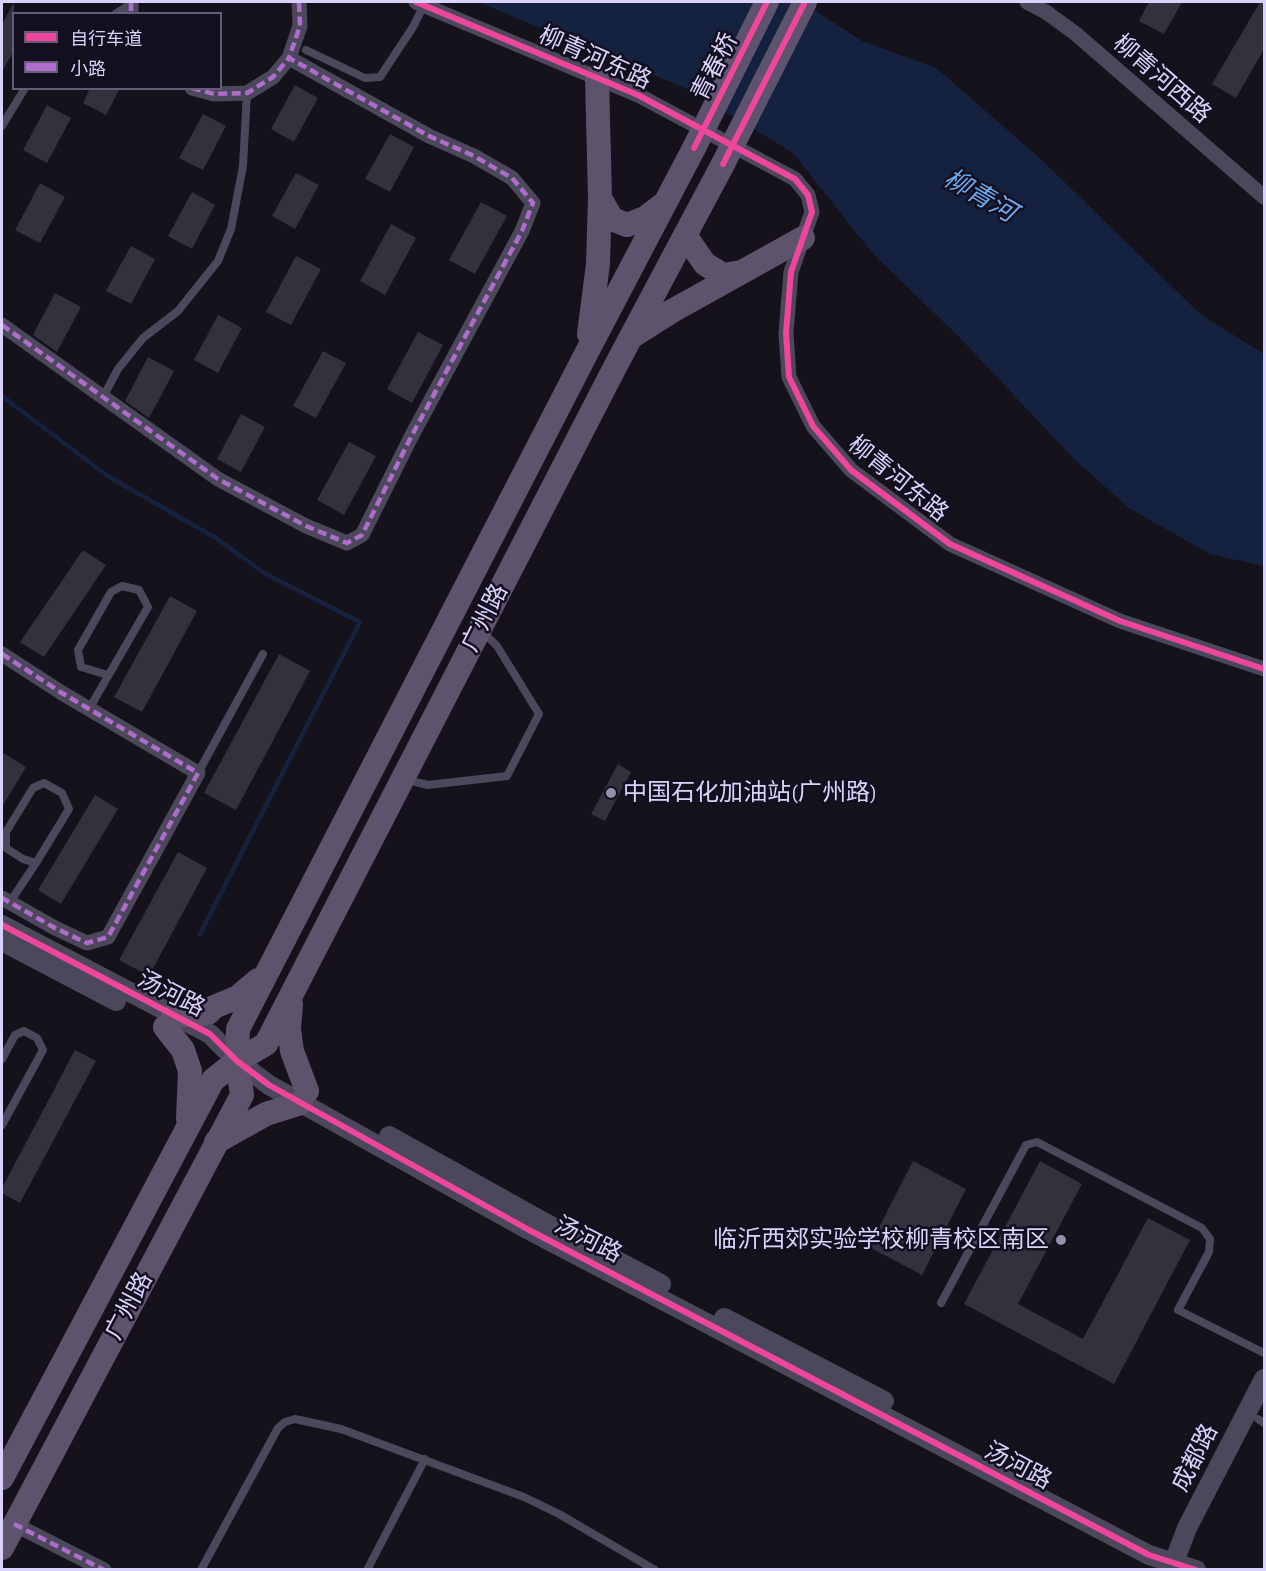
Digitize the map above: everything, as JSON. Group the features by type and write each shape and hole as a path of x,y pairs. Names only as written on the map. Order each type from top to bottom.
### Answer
{"main road":[{"name":"青春桥","path":"694,148 767,2"},
{"name":"广州路","path":"2,1478 213,1080 237,1061 266,1044 805,2"},
{"path":"586,351 598,264 600,198 597,76"},
{"name":"广州路","path":"2,1548 242,1095 237,1061 238,1029 586,351 694,148"},
{"path":"600,198 612,219 627,225 645,218 666,201"},
{"path":"685,235 705,264 723,275 741,272"},
{"path":"630,338 672,311 803,238"},
{"path":"188,1127 190,1071 183,1050 169,1022 208,1012 238,997 267,972"},
{"path":"216,1142 266,1114 304,1097 292,1051 289,1029 293,992"}],"street":[{"path":"199,90 214,94 247,93 273,77 289,58 300,26 299,2"},
{"name":"柳青河西路","path":"1027,2 1046,12 1076,34 1264,197"},
{"name":"柳青河东路","path":"420,3 638,95 795,179 808,195 812,212 791,272 786,333 789,377 813,426 852,470 959,549 1120,621 1264,669"},
{"path":"2,326 218,478 306,526 347,543 362,535 411,437 522,231 533,203 512,178 474,156 429,136 289,58"},
{"path":"2,654 89,709 198,772 108,937 87,943 6,900"},
{"name":"汤河路","path":"2,925 169,1022"},
{"name":"汤河路","path":"2,941 169,1022 210,1034 237,1061 269,1085 304,1097 519,1225 1173,1568 1196,1569"},
{"name":"成都路","path":"1173,1568 1187,1528 1264,1379"},
{"name":"成都路","path":"1173,1568 1197,1534 1262,1416"},
{"path":"14,1524 104,1569"}],"lane":[{"path":"306,50 365,78 380,77 413,27 420,3"},
{"path":"2,126 24,90"},
{"path":"103,397 118,369 143,338 178,311 218,261 231,229 243,166 247,93"},
{"path":"89,709 148,606 139,590 122,586 111,592 78,650 81,666 108,675"},
{"path":"403,779 428,785 507,776 539,714 497,646 480,629"},
{"path":"198,772 263,654"},
{"path":"6,900 36,863 69,809 62,793 44,783 33,788 6,832 6,848 23,859 36,863"},
{"path":"2,1059 15,1035 24,1032 37,1038 43,1050 2,1125"},
{"path":"941,1303 1026,1145 1037,1142 1202,1228 1210,1239 1209,1252 1178,1310 1264,1353"},
{"path":"201,1569 278,1428 285,1422 295,1419 341,1429 524,1497 559,1514 655,1569"},
{"path":"367,1569 425,1459"}],"water":[{"name":"柳青河","path":"478,2 802,2 862,41 936,68 1042,160 1200,314 1264,354 1264,566 1210,554 1129,508 1074,459 959,337 873,254 793,153 689,90"}],"building":[{"path":"14,2 12,54 2,72 2,24"},
{"path":"1149,2 1182,2 1164,34 1139,21"},
{"path":"1260,2 1264,2 1264,49 1236,98 1212,84"},
{"path":"295,85 318,98 294,142 271,129"},
{"path":"89,90 119,90 106,115 83,103"},
{"path":"47,105 71,118 47,163 23,150"},
{"path":"203,114 226,126 203,170 179,158"},
{"path":"390,134 414,147 390,192 365,179"},
{"path":"296,173 319,185 295,229 272,216"},
{"path":"40,183 65,197 40,243 15,230"},
{"path":"192,192 215,205 192,249 168,236"},
{"path":"481,202 507,216 475,274 449,260"},
{"path":"391,224 416,238 385,295 360,281"},
{"path":"131,246 155,259 131,304 106,291"},
{"path":"296,256 321,269 291,325 266,312"},
{"path":"55,293 81,307 57,352 33,335"},
{"path":"218,315 242,328 218,373 194,360"},
{"path":"418,332 443,345 412,403 387,389"},
{"path":"323,351 346,363 316,418 293,406"},
{"path":"148,357 174,371 149,418 125,401"},
{"path":"241,414 265,427 241,472 217,459"},
{"path":"349,442 376,456 344,515 317,500"},
{"path":"83,550 106,565 44,657 20,642"},
{"path":"170,596 197,611 142,712 114,697"},
{"path":"279,654 310,671 236,810 204,793"},
{"path":"2,752 26,767 2,807"},
{"name":"中国石化加油站(广州路)","path":"618,764 631,772 605,821 591,814"},
{"path":"95,795 118,809 61,904 38,890"},
{"path":"178,852 207,868 149,976 119,960"},
{"path":"75,1050 96,1061 20,1203 2,1193 2,1188"},
{"path":"913,1161 966,1189 922,1275 869,1247"},
{"path":"1040,1161 1082,1184 1018,1304 1083,1339 1148,1218 1190,1240 1114,1384 964,1304"}],"waterway":[{"path":"2,396 106,475 216,538 264,573 360,622 200,934"}],"marked path":[{"path":"131,2 131,12"},
{"path":"2,325 218,479 306,526 347,543 362,535 411,437 522,231 533,203 512,178 474,156 429,136 289,58 300,26 299,2"},
{"path":"199,90 214,94 247,93 273,77 289,58"},
{"path":"2,654 62,693 198,773 108,937 87,943 2,898"},
{"path":"14,1524 104,1570"}],"cycle path":[{"path":"416,2 638,95 795,179 808,195 812,212 791,272 786,333 789,377 813,426 851,470 950,544 1120,621 1264,669"},
{"path":"694,148 767,2"},
{"path":"723,164 805,2"},
{"path":"2,925 210,1034 237,1061 269,1085 529,1230 1149,1555 1196,1570"}],"place":[{"name":"中国石化加油站(广州路)","path":"611,793"},
{"name":"临沂西郊实验学校柳青校区南区","path":"1061,1240"}]}
